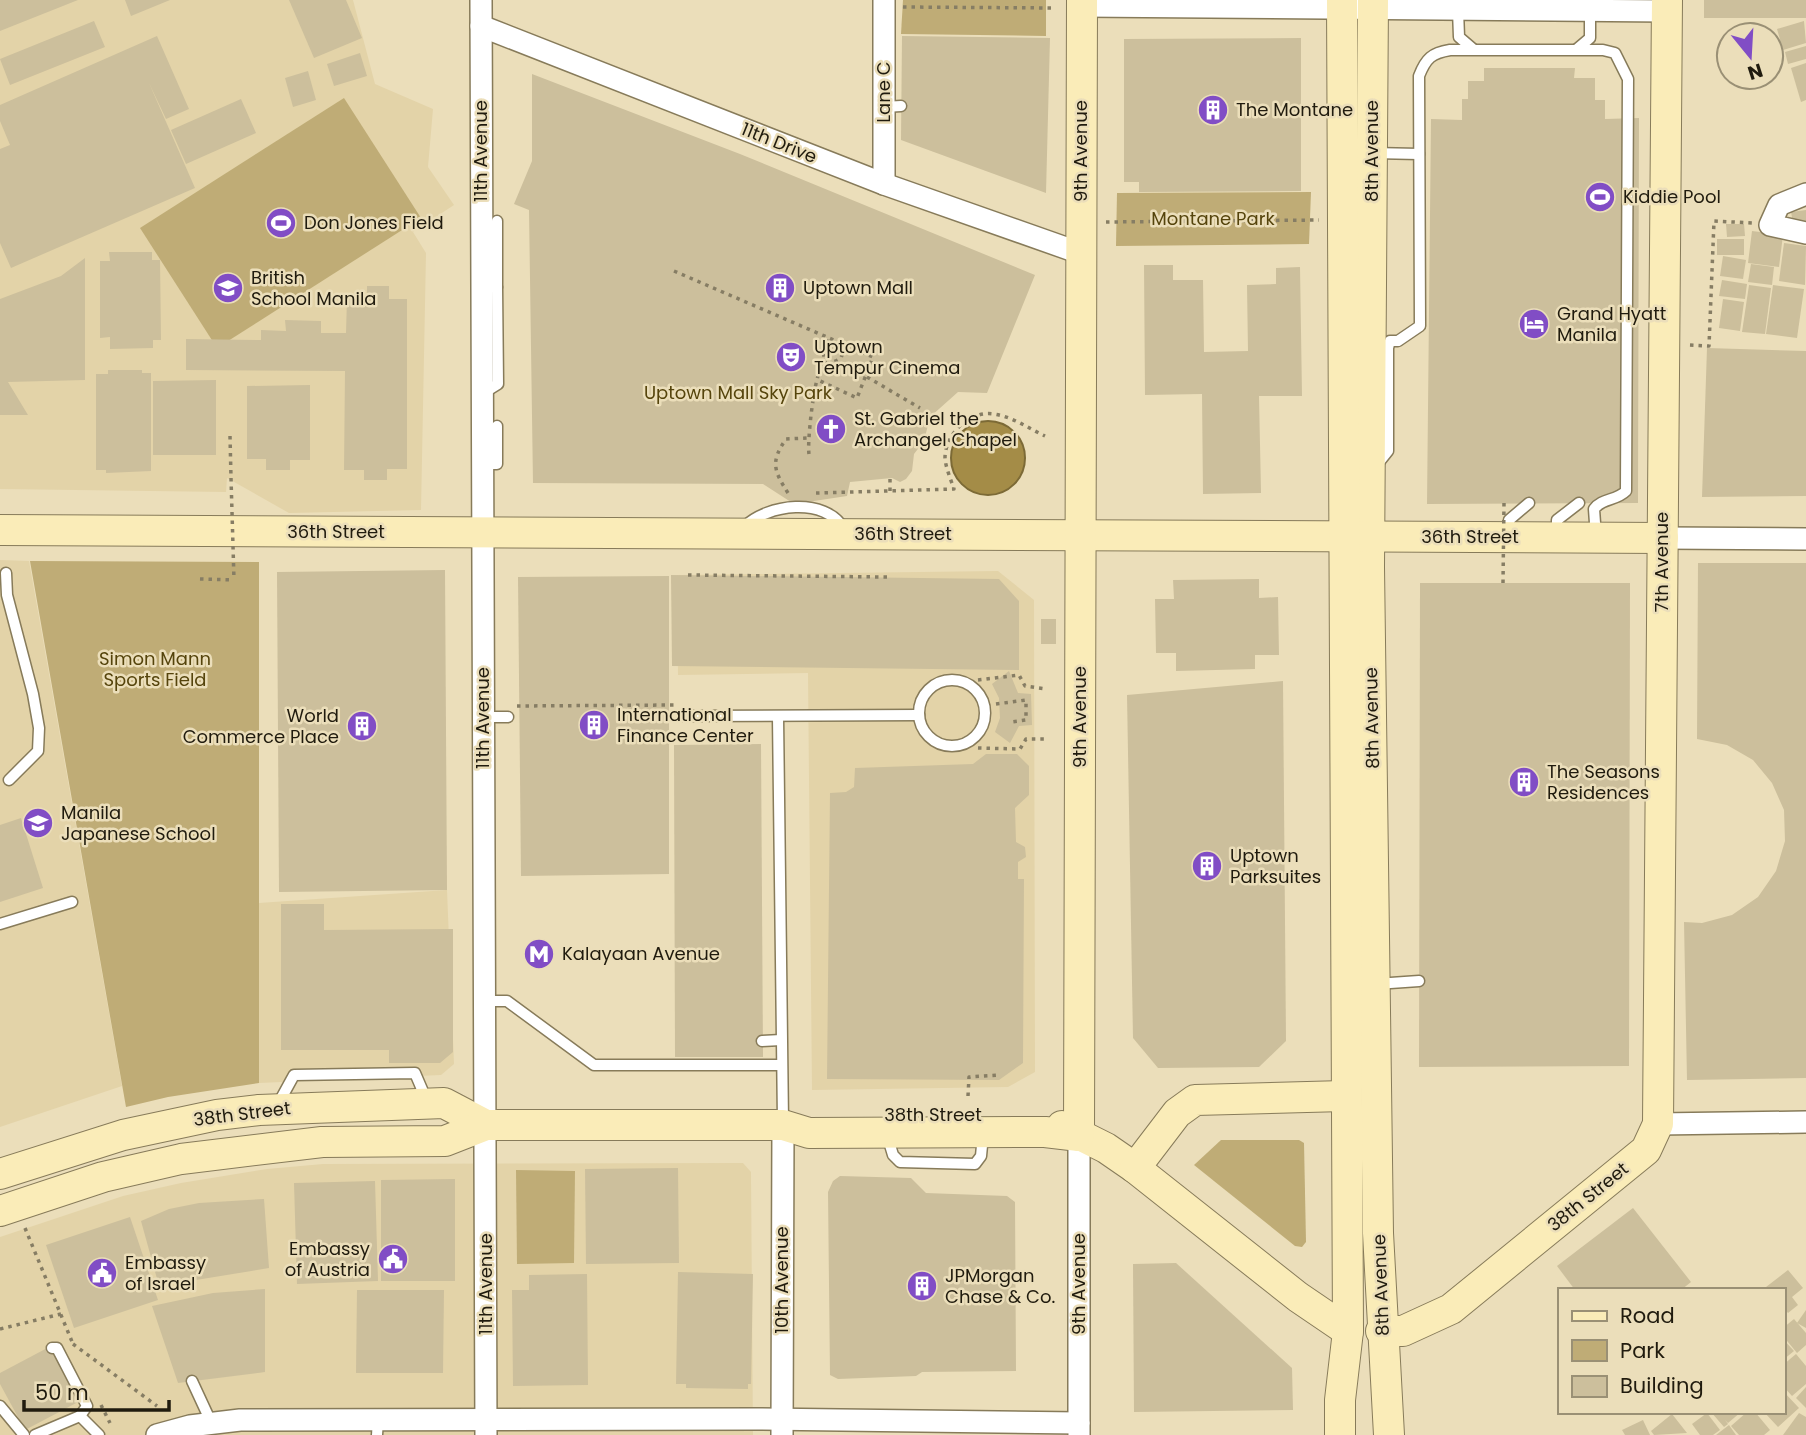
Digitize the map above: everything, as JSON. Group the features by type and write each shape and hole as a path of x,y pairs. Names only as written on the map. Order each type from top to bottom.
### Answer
{"street":[{"name":"11th Avenue","path":"481,0 489,287 482,394 486,1427"},
{"name":"Lane C","path":"884,184 892,107 891,4"},
{"path":"1073,4 1372,5 1458,10 1590,11 1667,5"},
{"name":"9th Avenue","path":"1073,4 1080,253 1079,1429"},
{"name":"8th Avenue","path":"1342,5 1342,220 1376,984 1381,1331 1389,1401 1389,1435"},
{"name":"8th Avenue","path":"1340,1435 1340,1400 1348,1331 1344,1096 1356,537 1370,473 1372,5"},
{"name":"7th Avenue","path":"1658,1124 1667,5"},
{"name":"11th Drive","path":"481,26 884,184 1080,253"},
{"path":"1806,194 1779,205 1770,225 1806,233"},
{"name":"36th Street","path":"0,530 1806,539"},
{"path":"1135,1168 1177,1112 1195,1100 1344,1096"},
{"name":"38th Street","path":"0,1174 173,1123 276,1109 444,1103 485,1125"},
{"name":"38th Street","path":"783,1125 810,1114 1045,1115 1079,1136 1106,1147 1298,1297 1348,1331"},
{"path":"1658,1124 1806,1122"},
{"name":"38th Street","path":"1381,1331 1403,1331 1451,1309 1646,1150 1658,1124"},
{"name":"38th Street","path":"11,1217 103,1177 222,1152 322,1142 445,1141 485,1125 783,1125 809,1133 1045,1132 1079,1136"},
{"name":"10th Avenue","path":"782,1427 783,1125"},
{"path":"1348,1331 1357,1379 1359,1435"},
{"path":"1373,1435 1373,1380 1381,1331"},
{"path":"157,1435 211,1422 378,1428 1079,1429"}],"lane":[{"path":"1458,10 1461,43 1477,51"},
{"path":"1571,51 1590,38 1590,11"},
{"path":"1370,473 1388,452 1390,341 1398,341 1420,326 1419,76 1424,64 1434,52 1450,50 1603,50 1615,53 1628,79 1626,491 1620,498 1599,503 1594,509 1596,537"},
{"path":"1372,153 1419,154"},
{"path":"489,287 497,222"},
{"path":"482,464 497,464 496,426"},
{"path":"1509,537 1509,520 1529,503"},
{"path":"1557,537 1557,520 1579,503"},
{"path":"6,573 7,596 39,728 38,751 9,780"},
{"path":"947,680 966,682 980,694 985,711 984,720 975,736 959,745 950,746 940,744 925,732 919,715 920,705 929,689 947,680"},
{"path":"682,710 778,717 919,715"},
{"path":"484,717 508,712"},
{"path":"778,717 783,1125"},
{"path":"0,924 72,902"},
{"path":"1376,984 1419,981"},
{"path":"485,1001 508,1002 594,1065 781,1065"},
{"path":"762,1041 781,1040"},
{"path":"35,1435 80,1416 87,1406 57,1348 52,1348"},
{"path":"192,1381 211,1422"},
{"path":"0,1406 24,1435"},
{"path":"80,1416 99,1435"}],"path":[{"path":"891,4 1073,4"},
{"path":"1106,222 1342,220"},
{"path":"1690,345 1709,346 1714,220 1770,225"},
{"path":"674,271 873,357 857,398 818,380"},
{"path":"826,365 823,352 827,339"},
{"path":"809,454 807,438 818,374 826,365 841,358 845,346"},
{"path":"867,377 920,408"},
{"path":"814,493 954,489 945,456 958,427 968,419 991,413 1012,418 1045,436"},
{"path":"200,579 234,580 230,436"},
{"path":"801,494 789,494 775,473 777,454 786,439 807,438"},
{"path":"890,479 890,491"},
{"path":"1503,583 1504,503"},
{"path":"688,575 887,577"},
{"path":"978,680 1019,675 1025,686 1046,689"},
{"path":"996,704 1026,700 1026,719 1011,722"},
{"path":"508,712 682,710"},
{"path":"978,748 1020,749 1026,739 1046,739"},
{"path":"968,1096 968,1077 999,1075"},
{"path":"11,1217 61,1314 79,1356"},
{"path":"0,1329 61,1314"},
{"path":"74,1344 158,1406"},
{"path":"100,1403 111,1427"}],"shaded area":[{"name":"British School Manila","path":"0,0 353,0 375,84 433,109 428,167 454,205 413,232 426,253 421,510 289,513 227,478 226,492 0,489"},
{"path":"988,421 1009,427 1019,437 1025,458 1019,479 1009,489 988,495 967,489 957,479 951,458 957,437 967,427"},
{"name":"Manila Japanese School","path":"0,560 29,561 122,1086 0,1127"},
{"path":"998,571 1034,600 1035,1072 1008,1087 812,1090 808,673 678,675 677,575"},
{"path":"447,890 454,1064 441,1075 259,1083 259,903"},
{"path":"743,1163 751,1172 753,1435 0,1435 0,1237 123,1196 267,1169 323,1164"}],"green space":[{"path":"903,0 1046,0 1046,36 901,34"},
{"name":"Don Jones Field","path":"344,98 421,218 217,348 140,228"},
{"name":"Montane Park","path":"1311,192 1309,244 1116,246 1117,193"},
{"name":"Simon Mann Sports Field","path":"30,561 259,562 259,1083 168,1097 126,1107"},
{"path":"1221,1140 1299,1140 1304,1143 1306,1242 1302,1247 1295,1246 1194,1165"},
{"path":"516,1170 575,1171 574,1263 517,1264"}],"building":[{"path":"0,0 78,0 0,31"},
{"path":"125,0 170,0 131,16"},
{"path":"289,0 346,0 362,38 314,58"},
{"path":"1704,0 1806,0 1806,18 1704,18"},
{"path":"94,21 105,47 10,85 0,59"},
{"path":"1804,21 1806,43 1785,49 1785,27"},
{"path":"157,36 189,109 166,119 149,83 195,188 11,268 0,243 0,149 10,145 0,121 0,105"},
{"path":"902,36 1050,38 1046,193 901,140"},
{"name":"The Montane","path":"1301,38 1301,191 1139,192 1139,182 1124,182 1124,39"},
{"path":"1806,46 1806,59 1788,64 1785,52"},
{"path":"360,53 367,76 334,86 327,64"},
{"path":"1806,63 1806,100 1801,102 1791,68"},
{"name":"Grand Hyatt Manila","path":"1484,68 1575,68 1574,78 1595,78 1595,100 1605,100 1605,119 1639,118 1638,503 1427,504 1431,119 1462,120 1462,99 1468,99 1468,81 1484,81"},
{"path":"308,71 316,100 293,107 285,78"},
{"name":"Uptown Mall","path":"532,74 740,154 1035,275 987,393 958,392 930,417 924,441 914,454 912,471 906,479 900,482 892,478 850,482 847,496 794,504 763,484 533,483 529,210 514,204 532,161"},
{"path":"241,99 256,133 186,164 171,130"},
{"path":"1806,210 1806,226 1794,228 1791,212"},
{"path":"1726,224 1744,224 1745,236 1727,237"},
{"path":"1752,231 1783,235 1779,267 1748,263"},
{"path":"1717,239 1744,239 1744,255 1717,255"},
{"path":"1784,243 1806,246 1805,285 1779,281"},
{"path":"109,252 152,252 152,260 160,260 161,340 153,340 153,348 110,349 110,337 100,338 100,261 110,261"},
{"path":"1723,256 1746,260 1743,279 1720,276"},
{"path":"85,258 85,380 8,382 28,415 0,415 0,299 61,276"},
{"path":"1751,264 1774,267 1772,285 1748,282"},
{"path":"1144,265 1173,265 1173,280 1203,280 1204,352 1248,351 1247,285 1276,284 1276,268 1300,267 1302,396 1259,396 1261,493 1203,494 1202,394 1145,395"},
{"path":"1722,280 1747,284 1745,299 1719,296"},
{"path":"1749,285 1771,288 1765,334 1742,332"},
{"path":"1773,285 1804,289 1797,338 1766,334"},
{"path":"367,286 389,286 389,299 407,299 407,469 387,469 387,480 364,480 364,470 344,470 345,371 186,370 186,339 261,340 261,330 286,331 285,320 321,321 321,333 346,333 347,298 367,298"},
{"path":"1723,299 1744,302 1740,331 1719,328"},
{"path":"1707,348 1806,351 1806,496 1702,497"},
{"path":"108,370 142,370 142,373 151,373 151,471 106,473 106,470 96,470 96,374 108,374"},
{"path":"216,380 216,455 153,455 153,381"},
{"path":"310,385 310,460 290,460 290,470 266,470 266,459 247,459 247,386"},
{"path":"1698,563 1806,563 1806,1078 1687,1080 1684,922 1702,923 1732,915 1758,897 1776,871 1785,841 1784,810 1772,783 1753,760 1727,745 1697,739"},
{"name":"World Commerce Place","path":"445,570 447,890 279,892 277,572"},
{"path":"671,575 999,579 1019,601 1019,670 672,666"},
{"name":"International Finance Center","path":"669,576 669,874 521,876 518,577"},
{"path":"1259,579 1259,598 1278,597 1279,655 1255,655 1255,669 1176,671 1176,653 1156,653 1155,599 1174,599 1173,580"},
{"name":"The Seasons Residences","path":"1420,583 1630,583 1629,1066 1419,1067"},
{"path":"1041,619 1056,619 1056,644 1041,644"},
{"path":"1009,671 1018,693 1031,694 1032,725 1019,726 1010,743 995,732 1000,718 999,698 992,684"},
{"name":"Uptown Parksuites","path":"1283,681 1286,1041 1259,1067 1158,1068 1133,1038 1127,695"},
{"path":"761,744 763,1057 675,1057 674,745"},
{"path":"986,754 1017,754 1029,766 1029,795 1015,808 1016,842 1025,847 1026,857 1018,862 1018,879 1024,879 1023,1063 999,1080 827,1079 830,793 846,792 854,787 855,768 973,764"},
{"path":"21,818 43,888 0,902 0,825"},
{"path":"281,904 324,904 324,930 453,929 453,1052 440,1063 389,1063 389,1050 281,1050"},
{"path":"678,1168 679,1263 586,1264 585,1169"},
{"name":"JPMorgan Chase & Co.","path":"840,1176 911,1178 926,1193 1007,1196 1015,1202 1016,1371 922,1372 916,1376 838,1379 830,1375 828,1192 833,1181"},
{"path":"455,1179 455,1281 381,1281 381,1180"},
{"path":"375,1181 378,1281 297,1284 294,1183"},
{"path":"264,1199 269,1268 159,1286 141,1221 169,1209 199,1203"},
{"path":"1633,1208 1691,1282 1684,1288 1574,1288 1557,1266"},
{"path":"130,1217 158,1300 74,1328 46,1245"},
{"path":"1176,1263 1292,1368 1293,1410 1134,1412 1133,1264"},
{"path":"1788,1270 1803,1288 1792,1297 1798,1305 1788,1313 1785,1309 1785,1288 1766,1287"},
{"path":"678,1272 753,1274 751,1384 748,1384 748,1389 686,1388 686,1384 676,1384"},
{"path":"587,1274 588,1385 513,1386 512,1290 529,1290 529,1275"},
{"path":"265,1289 265,1372 178,1383 152,1306 213,1293"},
{"path":"357,1290 444,1290 443,1373 356,1373"},
{"path":"1806,1310 1806,1328 1797,1323"},
{"path":"1794,1319 1806,1333 1806,1345 1797,1353 1785,1338 1785,1326"},
{"path":"1785,1341 1794,1351 1785,1358"},
{"path":"51,1346 80,1401 25,1430 0,1384 0,1373"},
{"path":"1796,1354 1806,1366 1806,1384 1792,1396 1785,1388 1785,1363"},
{"path":"1806,1387 1806,1408 1796,1398"},
{"path":"1785,1393 1799,1408 1778,1427 1766,1414 1785,1414"},
{"path":"1799,1413 1806,1417 1806,1435 1783,1435"},
{"path":"1672,1414 1687,1433 1654,1435 1651,1431"},
{"path":"1708,1414 1720,1430 1713,1435 1700,1435 1692,1424"},
{"path":"1713,1414 1739,1414 1728,1423 1725,1420 1728,1424 1724,1427"},
{"path":"1745,1414 1757,1414 1770,1430 1764,1435 1739,1435 1731,1426"},
{"path":"1643,1420 1650,1435 1625,1435 1622,1430"},
{"path":"1729,1425 1736,1435 1716,1435"}],"place":[{"name":"The Montane","path":"1213,110"},
{"name":"Kiddie Pool","path":"1600,197"},
{"name":"Don Jones Field","path":"281,223"},
{"name":"British School Manila","path":"228,288"},
{"name":"Uptown Mall","path":"780,288"},
{"name":"Grand Hyatt Manila","path":"1534,324"},
{"name":"Uptown Tempur Cinema","path":"791,357"},
{"name":"St. Gabriel the Archangel Chapel","path":"831,429"},
{"name":"International Finance Center","path":"594,725"},
{"name":"World Commerce Place","path":"362,726"},
{"name":"The Seasons Residences","path":"1524,782"},
{"name":"Manila Japanese School","path":"38,823"},
{"name":"Uptown Parksuites","path":"1207,866"},
{"name":"Kalayaan Avenue","path":"539,954"},
{"name":"Embassy of Austria","path":"393,1259"},
{"name":"Embassy of Israel","path":"102,1273"},
{"name":"JPMorgan Chase & Co.","path":"922,1286"}],"park label":[{"name":"Uptown Mall Sky Park","path":"738,393"}]}
